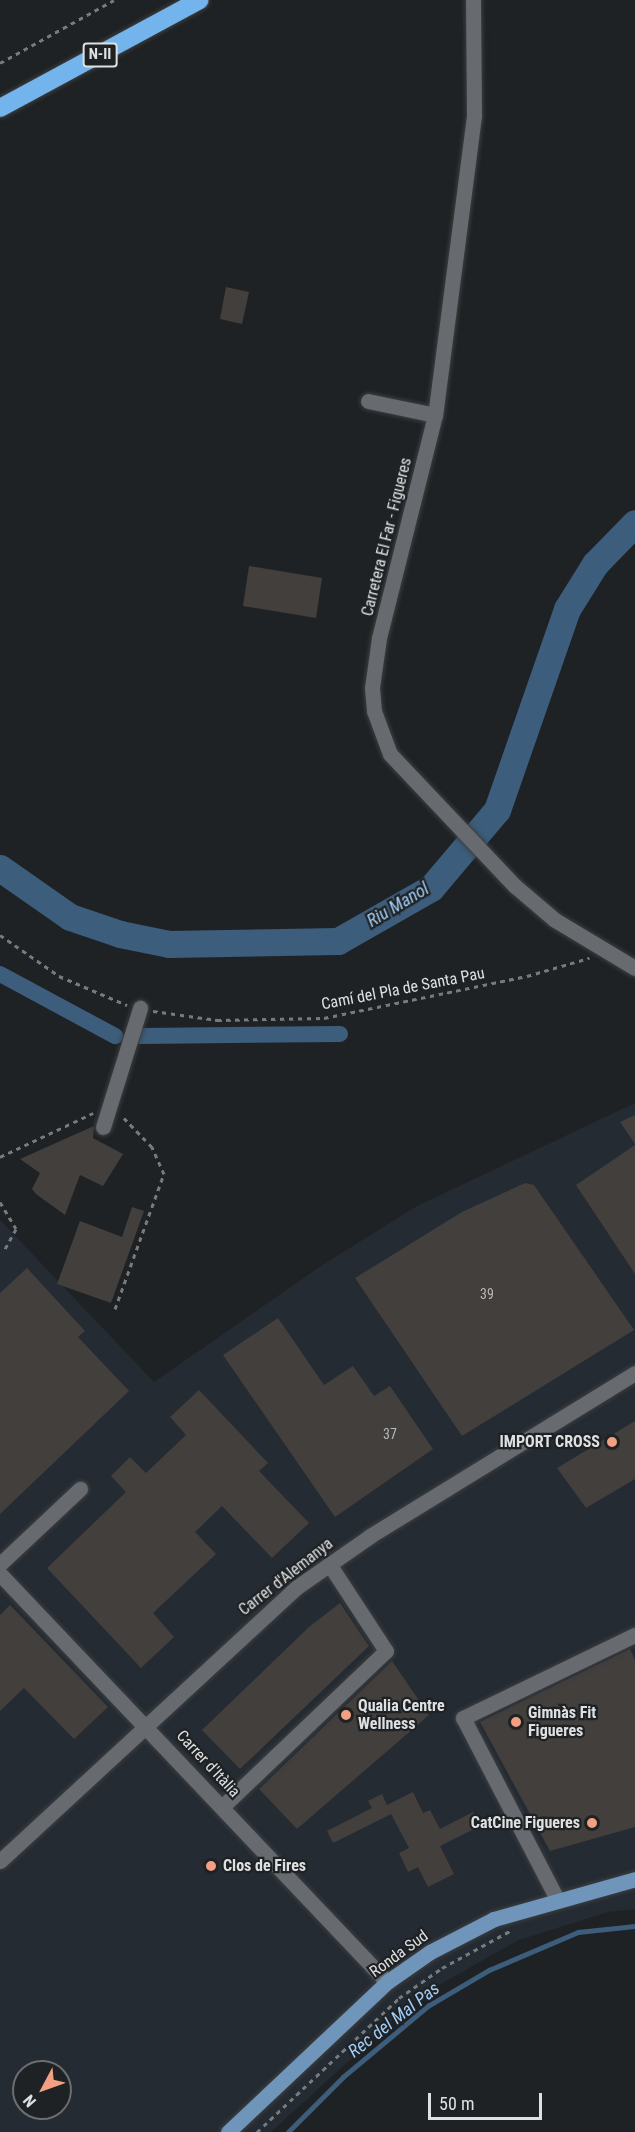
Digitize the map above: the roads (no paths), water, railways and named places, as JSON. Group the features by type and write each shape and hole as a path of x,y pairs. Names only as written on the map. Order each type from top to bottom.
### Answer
{"highway":[{"name":"N-II","path":"0,108 200,0"}],"main road":[{"name":"Ronda Sud","path":"228,2132 387,1982 471,1929 557,1899 635,1879"}],"street":[{"name":"Carretera El Far - Figueres","path":"473,0 474,116 435,414 419,493 379,638 372,688 378,729 390,754 410,777 515,885 555,920 635,968"},
{"path":"368,401 435,414"},
{"path":"103,1127 140,1008"},
{"name":"Carrer d'Alemanya","path":"0,1861 262,1616 329,1564 635,1373"},
{"path":"0,1564 80,1489"},
{"path":"223,1806 386,1651 329,1564"},
{"name":"Carrer d'Itàlia","path":"0,1574 146,1724 387,1982"},
{"path":"557,1899 463,1718 635,1635"}],"waterway":[{"name":"Riu Manol","path":"0,868 70,917 120,934 169,944 338,941 431,888 497,810 567,609 595,564 635,523"},
{"path":"0,974 115,1036"},
{"path":"141,1036 340,1034"},
{"name":"Rec del Mal Pas","path":"288,2132 343,2077 428,2006 489,1970 578,1932 635,1926"}],"place":[{"name":"IMPORT CROSS","path":"612,1442"},
{"name":"Qualia Centre Wellness","path":"346,1715"},
{"name":"Gimnàs Fit Figueres","path":"516,1722"},
{"name":"CatCine Figueres","path":"592,1823"},
{"name":"Clos de Fires","path":"211,1866"}]}
